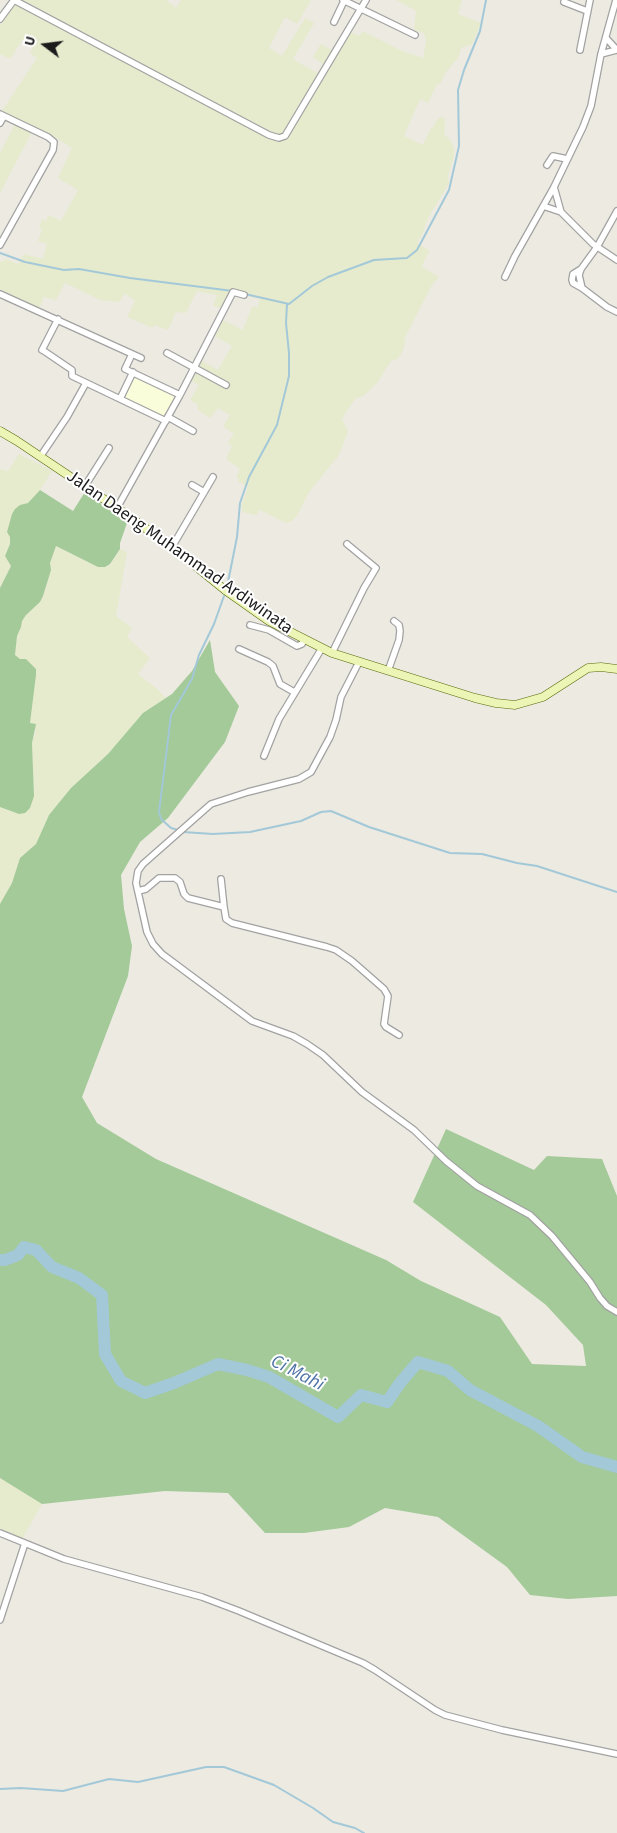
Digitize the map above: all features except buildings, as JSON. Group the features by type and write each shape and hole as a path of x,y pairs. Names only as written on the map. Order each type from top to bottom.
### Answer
{"main road":[{"name":"Jalan Daeng Muhammad Ardiwinata","path":"0,431 117,508 262,616 304,640 332,653 475,698 515,705 543,698 588,668 617,669"}],"street":[{"path":"0,20 14,0 269,135 279,138 285,136 366,0"},
{"path":"334,22 344,0 360,10 416,35"},
{"path":"580,50 590,0"},
{"path":"564,2 587,11"},
{"path":"505,277 554,187 587,117 601,54 616,5"},
{"path":"601,54 617,50 606,38"},
{"path":"0,123 2,115 48,137 54,142 53,150 2,234 0,245"},
{"path":"547,165 553,156 567,159"},
{"path":"554,187 561,212"},
{"path":"543,206 561,212 597,247 617,260"},
{"path":"617,211 597,247 581,269 573,274 572,280 573,283 606,307 617,312"},
{"path":"117,508 180,395 233,292 244,295"},
{"path":"0,294 141,358"},
{"path":"58,319 42,350 55,361 72,370 72,376 193,431"},
{"path":"168,353 226,385"},
{"path":"132,354 125,368 180,395"},
{"path":"120,399 133,372"},
{"path":"40,457 67,417 86,383"},
{"path":"84,486 109,448"},
{"path":"172,548 213,477"},
{"path":"192,485 204,492"},
{"path":"332,653 376,568 347,544"},
{"path":"388,671 399,640 399,625 394,621"},
{"path":"250,625 269,630 297,646 302,644 304,640"},
{"path":"264,756 279,719 322,648"},
{"path":"239,649 268,662 273,666 280,684 294,692"},
{"path":"359,662 341,697 330,737 311,772 299,779 221,799 204,808 143,864 136,883 148,932 153,944 162,954 252,1021 293,1036 323,1055 362,1092 414,1130 446,1162 477,1186 530,1215 552,1236 607,1306 617,1312"},
{"path":"138,891 146,889 159,878 175,878 180,882 184,894 188,898 224,907"},
{"path":"221,879 226,919 232,923 327,946 352,961 384,989 388,996 384,1024 400,1034"},
{"path":"0,1533 64,1558 202,1596 239,1611 362,1663 446,1715 512,1733 580,1745 617,1754"},
{"path":"0,1620 25,1543"}],"shaded area":[{"path":"17,0 166,0 176,8 181,0 311,0 297,24 285,17 269,48 282,56 305,18 314,23 293,59 317,73 323,64 313,57 321,44 337,53 350,32 359,36 363,31 402,51 423,58 426,42 424,33 414,30 416,11 396,0 462,0 458,14 481,23 472,44 461,48 458,58 436,86 428,103 420,99 404,136 423,145 430,130 442,116 445,121 444,134 451,141 454,149 454,156 448,176 449,183 427,220 418,241 418,244 429,250 422,267 439,277 432,285 405,337 404,348 401,354 397,359 391,361 377,383 363,396 356,398 346,412 342,419 348,431 339,455 309,492 297,516 292,521 286,523 260,510 256,515 243,512 241,507 248,487 238,481 239,478 236,477 240,469 226,459 232,446 228,443 234,434 223,426 230,415 218,408 210,418 198,410 197,404 190,400 199,385 189,379 200,360 218,370 232,346 213,335 221,319 243,330 252,306 257,308 260,299 230,292 221,308 213,306 217,295 197,291 186,313 176,312 168,330 154,325 153,328 127,317 135,301 125,293 119,302 100,300 65,283 56,300 44,297 39,309 0,289 0,262 6,259 18,264 24,254 43,259 47,244 38,241 42,229 39,228 42,219 46,221 49,215 61,221 78,190 58,178 72,148 53,136 34,128 0,193 0,153 17,120 2,111 37,58 30,53 34,45 23,39 10,59 0,54 0,26"},
{"path":"133,373 179,395 165,419 120,399"},
{"path":"19,454 52,471 40,490 26,505 7,532 10,537 10,544 5,556 11,566 0,588 0,469 8,471"},
{"path":"56,546 98,567 105,567 111,564 120,549 127,552 116,616 132,628 127,637 150,658 138,674 166,698 145,712 108,754 71,788 49,815 36,844 20,858 12,883 0,904 0,807 19,814 34,796 32,743 36,731 30,723 36,675 15,655 17,636 26,615 43,597 51,570 50,563"},
{"path":"0,1478 42,1504 22,1539 0,1529"}],"green space":[{"path":"40,490 73,511 85,492 127,523 120,543 120,549 110,564 105,567 98,567 56,546 50,563 51,570 43,596 40,602 22,621 17,636 15,655 20,659 26,659 36,669 30,723 36,724 32,743 34,796 30,808 25,813 19,814 0,807 0,588 11,566 5,556 10,544 10,537 7,532 12,514 20,505 28,503"},
{"path":"210,640 215,672 239,706 225,742 168,818 140,842 121,875 124,909 132,946 128,976 82,1097 97,1123 156,1159 386,1260 421,1281 500,1317 532,1364 586,1366 583,1345 546,1305 413,1202 446,1129 534,1170 547,1156 602,1159 617,1196 617,1596 568,1599 530,1595 507,1567 438,1517 385,1508 349,1527 304,1533 265,1533 228,1493 165,1491 42,1504 0,1478 0,904 12,883 20,858 36,844 49,815 71,788 108,754 143,713 172,694 192,671"}],"waterway":[{"path":"245,294 289,304 312,286 328,277 374,260 407,258 417,250 449,190 459,146 458,90 480,31 486,0"},
{"path":"0,253 25,262 64,270 79,269 130,278 233,291"},
{"path":"227,587 237,537 240,503 249,477 277,425 289,376 286,323 287,304"},
{"path":"178,830 171,828 161,819 159,812 171,715 192,679 199,655 214,624 224,596"},
{"path":"183,832 213,834 250,832 301,821 321,812 331,811 369,827 450,853 482,854 537,866 617,892"},
{"name":"Ci Mahi","path":"0,1260 18,1255 24,1247 36,1250 52,1267 79,1278 102,1295 105,1354 121,1381 145,1393 218,1364 269,1377 338,1417 361,1395 387,1402 418,1362 448,1371 470,1390 538,1426 582,1457 617,1467"},
{"path":"0,1789 21,1788 63,1791 109,1779 138,1782 206,1767 224,1767 274,1785 333,1822 355,1828 364,1833"}]}
